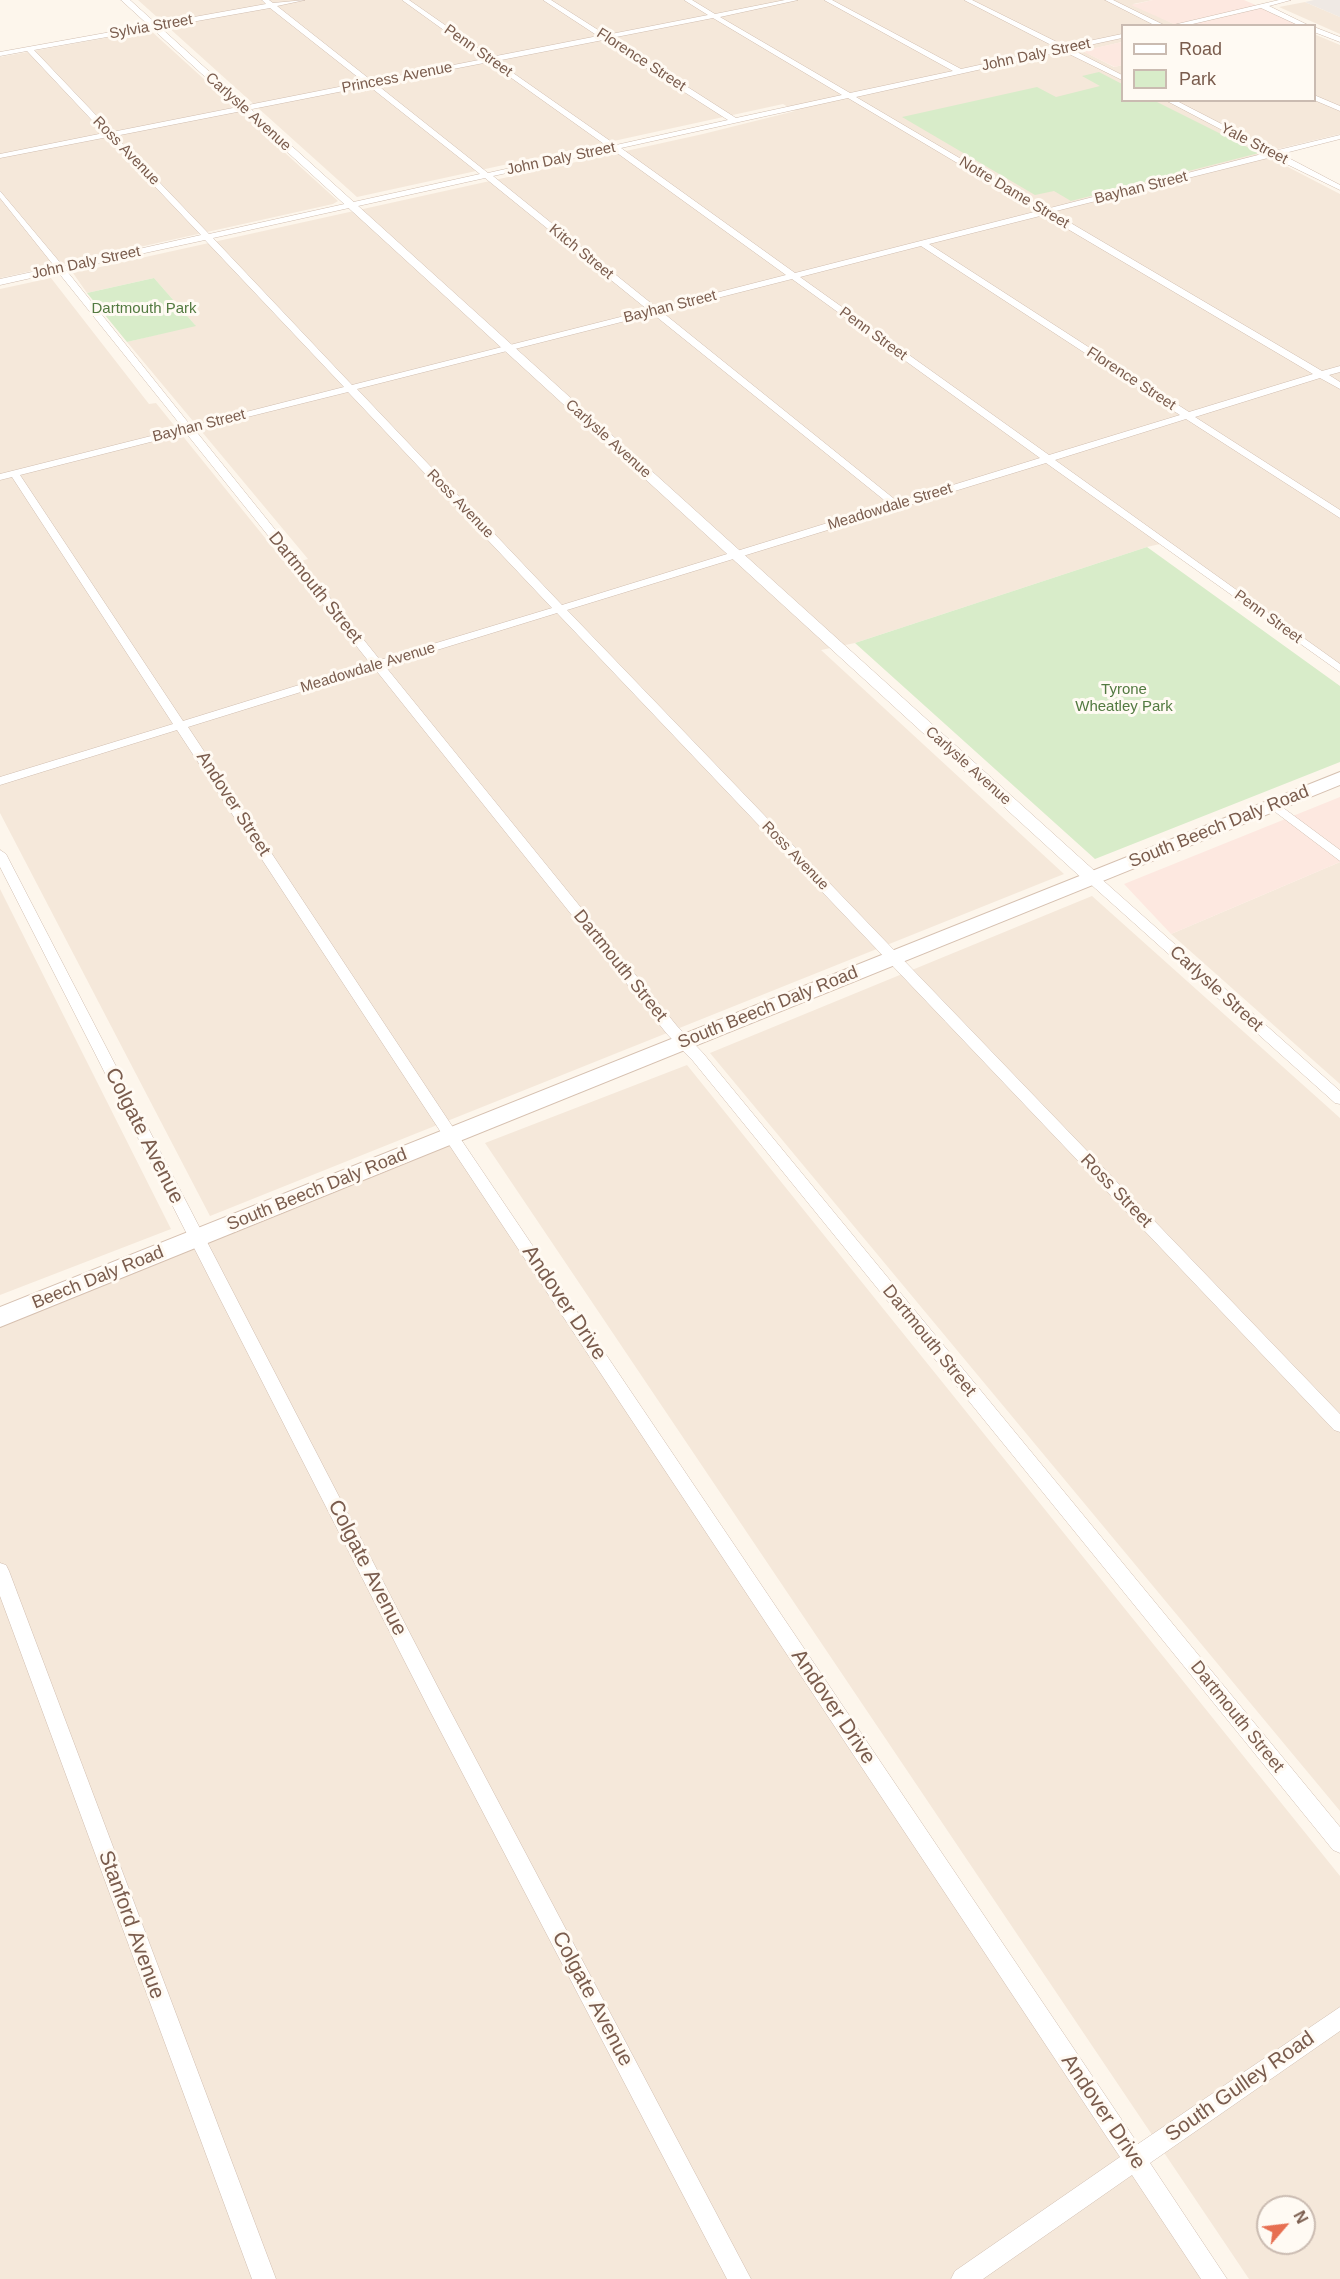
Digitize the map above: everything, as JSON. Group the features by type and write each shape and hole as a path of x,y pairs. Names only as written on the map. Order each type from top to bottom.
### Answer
{"main road":[{"name":"South Beech Daly Road","path":"196,1238 1340,778"},
{"name":"Beech Daly Road","path":"0,1317 196,1238"}],"street":[{"name":"Carlysle Avenue","path":"125,0 1092,878"},
{"name":"Sylvia Street","path":"0,54 268,3 302,0"},
{"name":"Penn Street","path":"405,0 1340,669"},
{"name":"Florence Street","path":"546,0 735,121"},
{"name":"Notre Dame Street","path":"687,0 1340,386"},
{"name":"Princess Avenue","path":"0,156 795,0"},
{"path":"827,0 961,72"},
{"path":"967,0 1121,77"},
{"path":"1108,0 1159,24"},
{"path":"1248,0 1302,24"},
{"path":"1181,24 1288,0"},
{"name":"Kitch Street","path":"268,3 896,505"},
{"path":"1316,30 1340,40"},
{"name":"John Daly Street","path":"0,282 1121,36"},
{"name":"Ross Avenue","path":"29,49 892,958"},
{"path":"1316,98 1340,109"},
{"name":"Yale Street","path":"1172,102 1340,188"},
{"name":"Bayhan Street","path":"0,477 1340,137"},
{"name":"Dartmouth Street","path":"0,193 556,888 699,1057 982,1407 1340,1843"},
{"name":"Florence Street","path":"921,243 1340,515"},
{"path":"1046,459 1340,369"},
{"name":"Meadowdale Street","path":"735,554 1046,459"},
{"name":"Andover Street","path":"14,473 451,1136"},
{"name":"Meadowdale Avenue","path":"0,781 735,554"},
{"path":"1274,805 1340,857"},
{"name":"Colgate Avenue","path":"0,854 437,1705 739,2279"},
{"name":"Carlysle Street","path":"1092,878 1340,1099"},
{"name":"Ross Street","path":"892,958 1230,1298 1340,1425"},
{"name":"Andover Drive","path":"451,1136 1215,2279"},
{"name":"Stanford Avenue","path":"0,1570 264,2279"},
{"name":"South Gulley Road","path":"963,2279 1340,2018"}],"shaded area":[{"path":"138,0 1153,0 1133,4 1174,24 1121,24 1121,42 1083,51 1114,67 1121,65 1121,102 1316,102 1316,35 1340,45 1340,134 1261,153 1340,194 1340,669 1164,543 855,643 821,650 1064,874 210,1216 0,813 0,289 51,278 149,404 156,403 287,565 308,559 127,342 195,325 154,278 87,293 73,273 703,134 795,111 783,104 357,197"},
{"path":"1153,0 1244,0 1300,24 1174,24 1131,5"},
{"path":"1340,0 1340,17 1305,2"},
{"path":"1305,2 1340,17 1340,34 1279,7"},
{"path":"150,30 338,201 333,204 0,278 0,57"},
{"path":"1121,42 1121,65 1115,67 1082,51"},
{"path":"1340,797 1340,862 1171,934 1124,884"},
{"path":"1340,862 1340,1084 1171,934"},
{"path":"0,889 171,1229 0,1295"},
{"path":"1092,896 1340,1118 1340,1811 710,1053"},
{"path":"687,1065 1340,1876 1340,2279 1249,2279 485,1143"},
{"path":"451,1136 1215,2279 0,2279 0,1317"}],"green space":[{"path":"1099,72 1121,83 1121,102 1157,102 1259,153 1071,201 1054,191 1035,195 902,117 1037,87 1056,97 1100,86 1082,76"},
{"name":"Dartmouth Park","path":"154,278 196,326 127,342 87,293"},
{"name":"Tyrone Wheatley Park","path":"1147,547 1340,686 1340,762 1095,859 855,643"}]}
